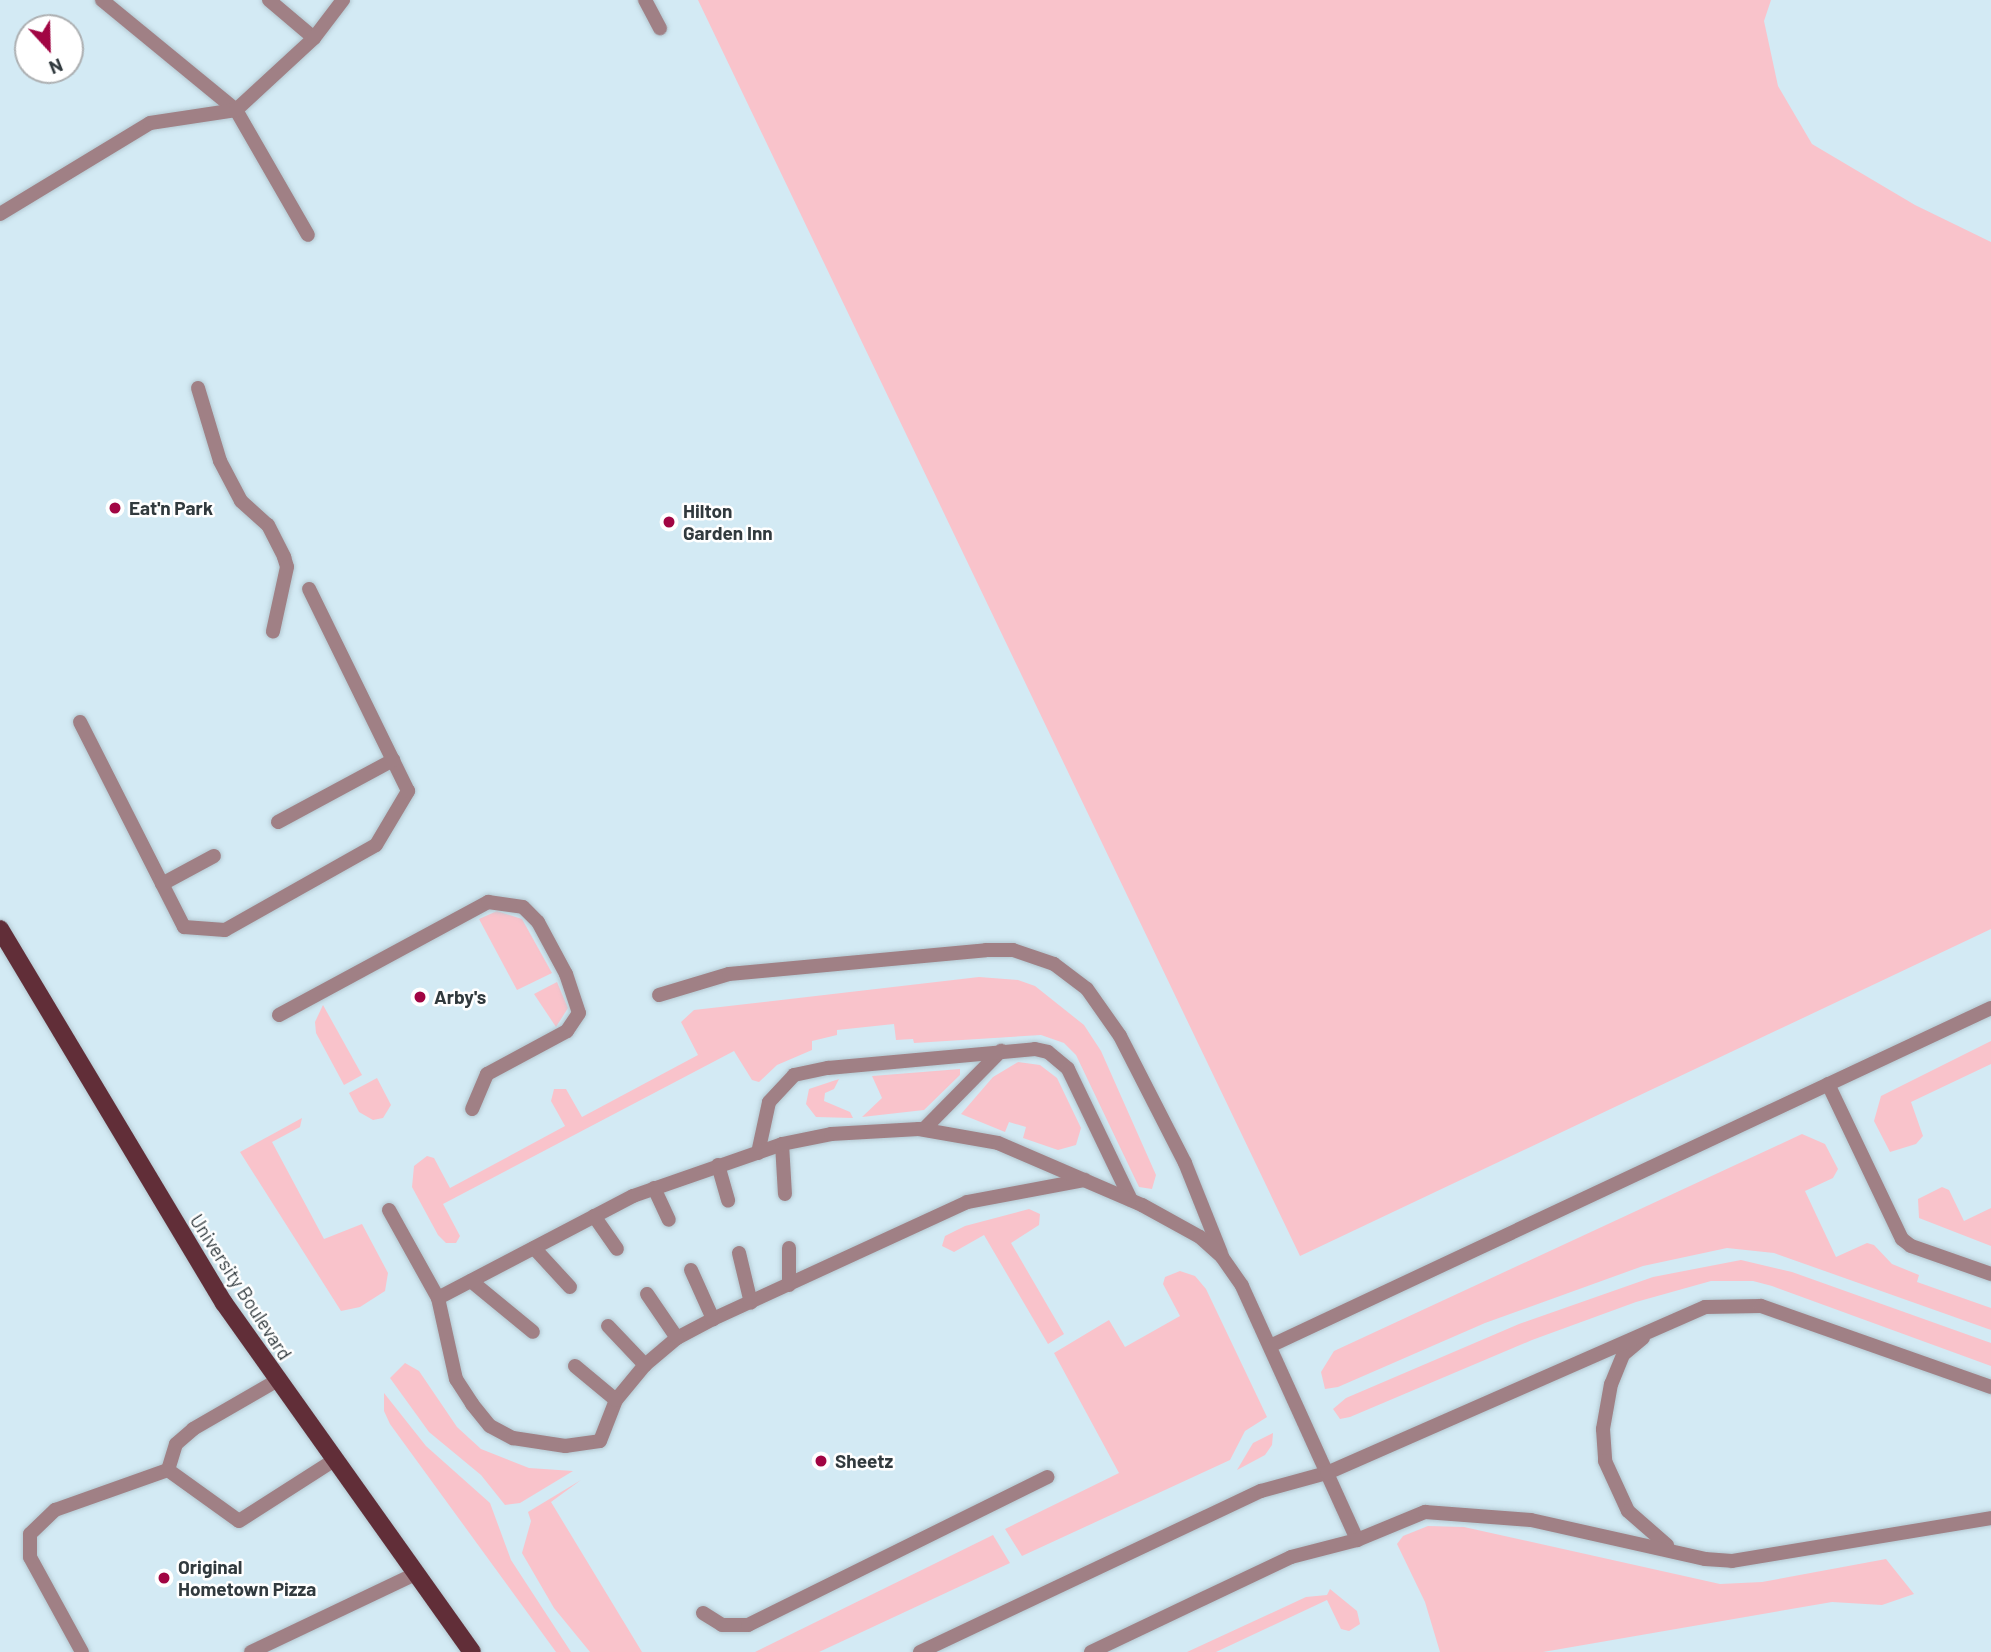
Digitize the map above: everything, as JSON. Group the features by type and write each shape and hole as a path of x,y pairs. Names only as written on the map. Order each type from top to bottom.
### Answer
{"main road":[{"name":"University Boulevard","path":"0,929 153,1188 278,1380 471,1652"}],"street":[{"path":"102,0 236,110 308,235"},
{"path":"269,0 314,38"},
{"path":"0,214 150,123 236,110 314,38 343,0"},
{"path":"645,0 660,28"},
{"path":"198,387 220,461 241,501 268,526 284,557 287,567 273,631"},
{"path":"80,722 184,927 225,930 376,845 408,791 309,589"},
{"path":"278,822 393,760"},
{"path":"163,884 214,856"},
{"path":"279,1016 488,902 500,900 523,907 538,922 560,964 579,1013 568,1031 487,1074 472,1109"},
{"path":"659,995 729,974 986,950 1013,950 1054,964 1087,989 1120,1036 1185,1163 1222,1257 1270,1346 1357,1540"},
{"path":"1270,1346 1991,1008"},
{"path":"758,1153 769,1102 794,1075 1001,1051 1048,1052 1068,1069 1131,1200"},
{"path":"924,1129 1001,1051"},
{"path":"1828,1084 1902,1239 1911,1246 1991,1274"},
{"path":"438,1298 594,1216 654,1188 782,1144 843,1133 924,1129 998,1143 1131,1200 1200,1237 1222,1257"},
{"path":"782,1144 785,1194"},
{"path":"718,1165 728,1201"},
{"path":"389,1210 438,1298 456,1379 490,1426 538,1444 600,1441 616,1400 645,1365 677,1338 713,1319 967,1202 1085,1180"},
{"path":"654,1188 669,1220"},
{"path":"594,1216 617,1249"},
{"path":"534,1248 570,1287"},
{"path":"789,1248 789,1286"},
{"path":"739,1253 751,1303"},
{"path":"691,1270 713,1319"},
{"path":"471,1281 533,1332"},
{"path":"647,1294 677,1338"},
{"path":"920,1652 1261,1491 1327,1474 1705,1307 1761,1306 1991,1387"},
{"path":"608,1326 645,1365"},
{"path":"1655,1327 1623,1356 1611,1384 1603,1429 1605,1461 1628,1511 1651,1535 1682,1554"},
{"path":"575,1366 616,1400"},
{"path":"168,1471 176,1444 193,1429 278,1380"},
{"path":"168,1471 239,1521 333,1461"},
{"path":"82,1652 30,1557 30,1534 55,1510 168,1471"},
{"path":"703,1613 722,1625 748,1625 1047,1477"},
{"path":"1091,1652 1292,1557 1357,1540 1406,1518 1447,1511 1592,1530 1682,1554 1732,1561 1991,1518"},
{"path":"251,1652 415,1574"}],"shaded area":[{"path":"698,0 1771,0 1764,21 1778,86 1812,144 1915,205 1991,242 1991,929 1300,1256"},
{"path":"497,911 522,919 552,973 517,990 479,919"},
{"path":"979,977 1018,980 1035,986 1084,1025 1101,1051 1156,1175 1152,1189 1139,1187 1076,1055 1064,1043 1041,1035 914,1043 913,1039 896,1040 894,1024 837,1030 837,1035 812,1041 812,1050 777,1065 759,1082 752,1080 734,1051 443,1204 460,1236 456,1243 446,1243 438,1235 412,1187 414,1166 427,1156 434,1158 450,1188 565,1126 551,1101 554,1089 566,1089 582,1117 698,1055 681,1022 694,1010"},
{"path":"557,982 568,1008 556,1027 534,994"},
{"path":"323,1005 362,1075 344,1085 316,1033 315,1022"},
{"path":"1991,1041 1991,1064 1911,1102 1923,1136 1916,1144 1890,1152 1874,1121 1881,1096"},
{"path":"1018,1062 1040,1065 1057,1078 1081,1128 1076,1145 1058,1150 1023,1138 1026,1127 1009,1122 1005,1132 961,1114 993,1077"},
{"path":"960,1069 960,1075 924,1110 862,1117 882,1098 872,1076"},
{"path":"377,1078 391,1105 383,1118 373,1120 359,1112 349,1093"},
{"path":"839,1079 834,1089 825,1093 824,1101 850,1112 853,1118 816,1117 806,1104 809,1089"},
{"path":"302,1118 300,1127 272,1142 324,1239 362,1224 388,1273 385,1291 360,1307 341,1311 240,1152"},
{"path":"1802,1134 1825,1144 1838,1169 1833,1178 1805,1191 1836,1257 1867,1243 1874,1245 1892,1264 1919,1275 1917,1282 1991,1308 1991,1330 1774,1253 1727,1248 1643,1266 1485,1323 1338,1387 1325,1389 1321,1372 1334,1351"},
{"path":"1942,1187 1949,1190 1964,1221 1991,1208 1991,1246 1919,1218 1918,1199"},
{"path":"1029,1209 1040,1214 1039,1225 1011,1243 1064,1334 1048,1344 984,1235 954,1252 942,1246 945,1236 965,1226"},
{"path":"1741,1260 1792,1272 1991,1343 1991,1366 1772,1286 1753,1281 1711,1281 1636,1302 1532,1340 1350,1417 1340,1419 1333,1409 1346,1398 1519,1324 1653,1277"},
{"path":"1180,1271 1195,1276 1206,1289 1267,1417 1245,1431 1230,1460 1022,1556 1005,1529 1119,1473 1054,1353 1109,1320 1125,1347 1180,1316 1163,1284 1165,1277"},
{"path":"405,1363 419,1371 457,1427 481,1449 529,1468 573,1471 520,1503 505,1505 481,1475 429,1432 390,1378"},
{"path":"384,1393 426,1446 490,1503 511,1560 571,1652 556,1652 390,1424 384,1411"},
{"path":"1273,1433 1272,1445 1265,1455 1237,1470 1253,1443"},
{"path":"581,1480 551,1502 642,1652 590,1652 554,1608 522,1553 531,1521 528,1512"},
{"path":"1428,1526 1464,1527 1720,1584 1762,1582 1886,1559 1914,1594 1882,1605 1832,1602 1543,1652 1440,1652 1425,1602 1397,1544 1403,1536"},
{"path":"993,1535 1010,1563 819,1652 755,1652"},
{"path":"1330,1589 1357,1611 1360,1624 1349,1631 1341,1629 1327,1600 1216,1652 1187,1652 1306,1597 1327,1595"}],"place":[{"name":"Eat'n Park","path":"115,508"},
{"name":"Hilton Garden Inn","path":"669,522"},
{"name":"Arby's","path":"420,997"},
{"name":"Sheetz","path":"821,1461"},
{"name":"Original Hometown Pizza","path":"164,1578"}]}
